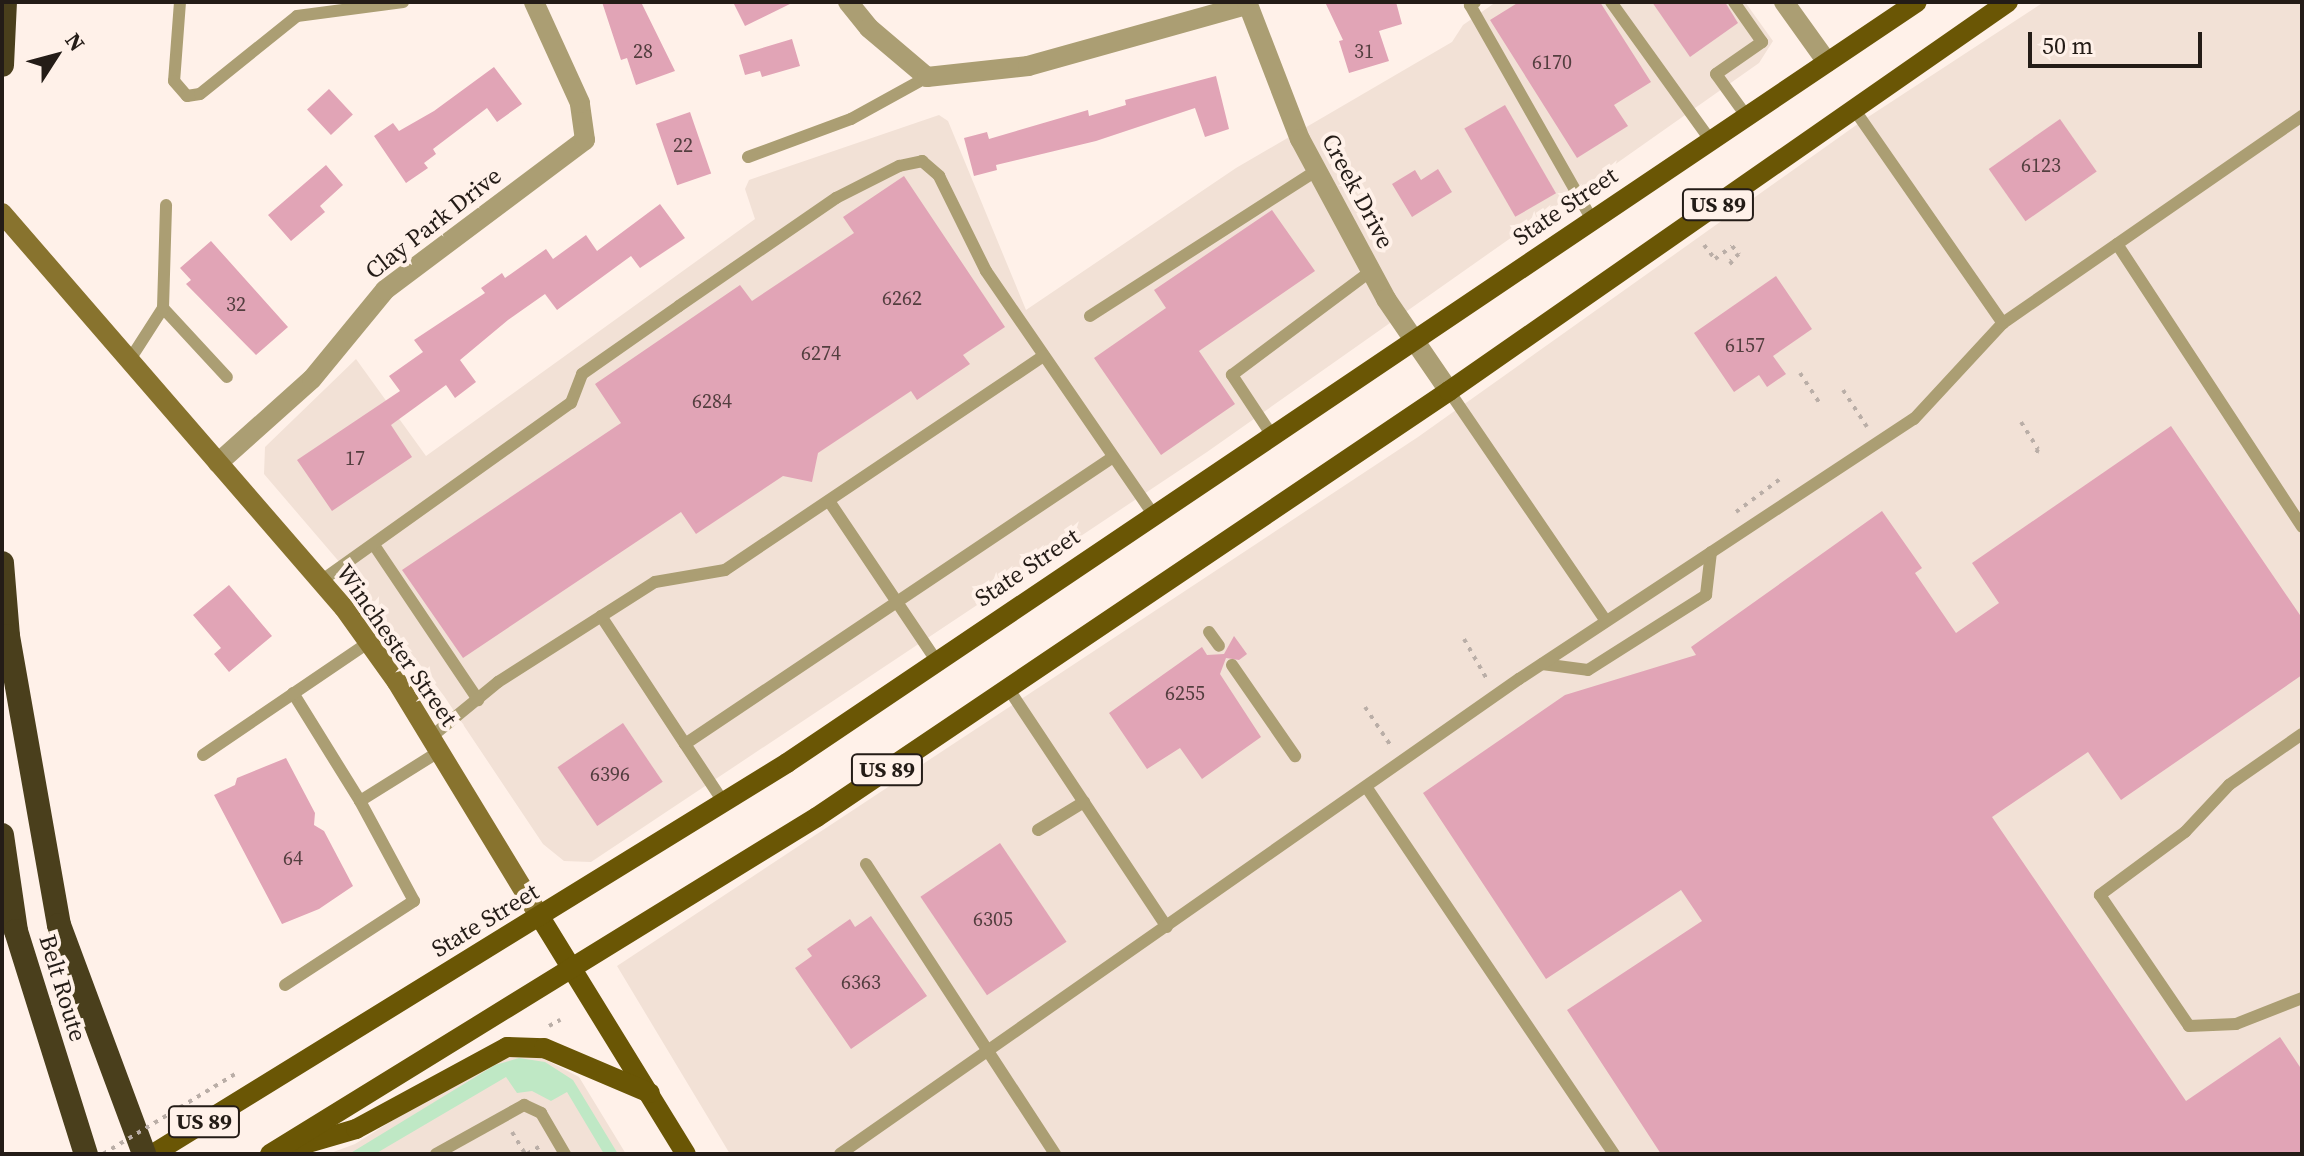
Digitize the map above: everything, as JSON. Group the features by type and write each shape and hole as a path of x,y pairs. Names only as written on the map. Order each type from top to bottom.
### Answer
{"highway":[{"path":"2,65 5,2"},
{"path":"2,563 8,636 59,925 144,1154"},
{"name":"Belt Route","path":"2,835 16,931 86,1154"}],"main road":[{"name":"State Street","path":"153,1154 724,803 1917,2"},
{"name":"US 89","path":"271,1154 817,817 1449,391 2008,2"},
{"name":"Winchester Street","path":"2,213 321,581 369,642 436,744 686,1154"},
{"path":"271,1154 356,1129 507,1047 544,1048 650,1093"}],"street":[{"name":"Clay Park Drive","path":"218,463 312,379 385,290 585,140 580,103 534,2"},
{"path":"848,2 869,28 927,77 1028,66 1247,4"},
{"path":"1784,2 1827,62"},
{"name":"Creek Drive","path":"1247,4 1265,60 1317,170 1371,271 1449,391"}],"lane":[{"path":"180,2 174,81 187,96 200,94 297,16 403,2"},
{"path":"1475,2 1470,5 1592,220"},
{"path":"1611,2 1711,141"},
{"path":"1734,2 1762,42 1716,74 1747,117"},
{"path":"748,157 851,119 927,77"},
{"path":"1854,109 2003,323"},
{"path":"840,1154 1542,664 1914,419 2003,323 2302,116"},
{"path":"321,581 571,403 582,374 836,198 899,166 922,161 939,176 986,271 1153,514"},
{"path":"1090,316 1317,170"},
{"path":"126,358 163,308 166,205"},
{"path":"2117,244 2302,527"},
{"path":"1271,434 1232,375 1371,271"},
{"path":"163,308 227,377"},
{"path":"360,801 436,744 478,700 601,616 655,582 717,575 1044,356"},
{"path":"1449,391 1606,621"},
{"path":"685,744 895,599 1113,457"},
{"path":"829,501 935,659"},
{"path":"374,545 478,700"},
{"path":"1542,664 1588,670 1706,595 1711,552"},
{"path":"601,616 724,803"},
{"path":"1209,632 1219,646"},
{"path":"203,755 369,642"},
{"path":"1232,665 1295,756"},
{"path":"1008,688 1167,927"},
{"path":"285,985 414,901 360,801 293,693"},
{"path":"2302,734 2229,785 2185,832 2100,895 2189,1026 2236,1024 2302,998"},
{"path":"1367,788 1614,1154"},
{"path":"1038,830 1084,802"},
{"path":"866,864 1055,1154"},
{"path":"436,1154 524,1105 541,1113 565,1154"}],"path":[{"path":"1704,245 1715,259 1732,246 1739,254 1730,261 1735,268"},
{"path":"1800,373 1821,405"},
{"path":"1843,390 1867,427"},
{"path":"2021,422 2038,449 2036,454"},
{"path":"1734,514 1780,479"},
{"path":"1464,639 1488,681"},
{"path":"1365,707 1391,746"},
{"path":"538,1025 560,1020"},
{"path":"103,1154 235,1074"},
{"path":"509,1128 525,1154"}],"shaded area":[{"path":"1496,2 1745,2 1773,41 1759,63 1207,452 591,862 564,861 543,844 444,696 359,585 264,474 265,447 356,359 426,456 755,219 745,189 749,180 939,115 948,121 1026,310 1236,168 1452,42 1463,25"},
{"path":"2044,2 2302,2 2302,1154 730,1154 617,966 1418,437 1862,121"},
{"path":"529,1051 579,1077 626,1154 328,1154 355,1144 478,1067"}],"green space":[{"path":"519,1058 545,1062 573,1080 618,1154 604,1154 567,1092 551,1101 532,1091 517,1093 506,1077 375,1154 349,1154 495,1065"}],"building":[{"path":"602,2 641,2 675,71 636,85 627,58 621,60"},
{"path":"733,2 794,2 745,26"},
{"path":"1325,2 1396,2 1402,24 1379,31 1389,61 1349,73 1339,41 1343,40"},
{"path":"1519,2 1600,2 1651,82 1614,105 1628,126 1577,158 1490,20"},
{"path":"1652,2 1725,2 1738,23 1690,57"},
{"path":"792,39 800,66 762,77 760,71 745,75 739,55"},
{"path":"494,67 522,104 497,122 487,108 433,149 436,154 424,163 428,168 406,183 374,136 393,123 399,131 434,111"},
{"path":"1216,76 1229,129 1205,137 1195,108 1096,141 996,165 997,170 974,176 964,138 987,132 989,139 1088,110 1089,116 1126,105 1125,100"},
{"path":"329,89 353,115 331,135 307,109"},
{"path":"1505,105 1556,193 1515,217 1464,128"},
{"path":"690,112 711,173 677,185 656,124"},
{"path":"2060,119 2097,171 2025,221 1989,169"},
{"path":"326,165 343,185 320,206 325,212 291,241 268,215"},
{"path":"1438,169 1452,192 1412,217 1392,184 1415,170 1421,180"},
{"path":"904,176 1005,327 963,355 970,364 917,400 911,391 818,453 812,482 783,476 696,534 681,512 463,658 402,570 621,423 595,384 740,285 752,301 854,233 843,217"},
{"path":"660,204 685,238 640,268 631,256 557,310 545,294 508,320 460,360 476,382 455,398 446,385 391,425 412,457 332,511 297,460 400,391 389,376 423,352 414,340 485,293 481,288 502,273 505,278 546,249 553,259 586,235 597,251"},
{"path":"1272,210 1315,271 1199,351 1235,404 1161,455 1094,358 1166,308 1154,290"},
{"path":"211,241 288,327 256,355 186,284 191,280 180,268"},
{"path":"1776,276 1812,329 1773,356 1786,374 1767,387 1759,375 1734,392 1694,333"},
{"path":"2171,426 2302,618 2302,675 2121,800 2088,752 1992,817 2186,1101 2280,1037 2302,1070 2302,1154 1661,1154 1567,1010 1702,921 1681,890 1546,979 1423,793 1565,695 1696,655 1691,647 1882,511 1922,568 1915,573 1956,633 1999,603 1972,563"},
{"path":"229,585 272,636 229,672 214,654 221,648 193,615"},
{"path":"1234,636 1247,654 1239,660 1226,658 1220,674 1261,737 1202,779 1180,748 1147,769 1109,713 1202,647 1207,655 1224,654"},
{"path":"623,723 663,782 597,826 558,767"},
{"path":"286,758 315,813 314,825 324,831 353,886 319,909 282,924 214,795 235,785 237,778"},
{"path":"1000,843 1067,942 987,995 920,897"},
{"path":"871,916 927,996 851,1049 795,968 812,956 807,949 850,919 855,927"}]}
